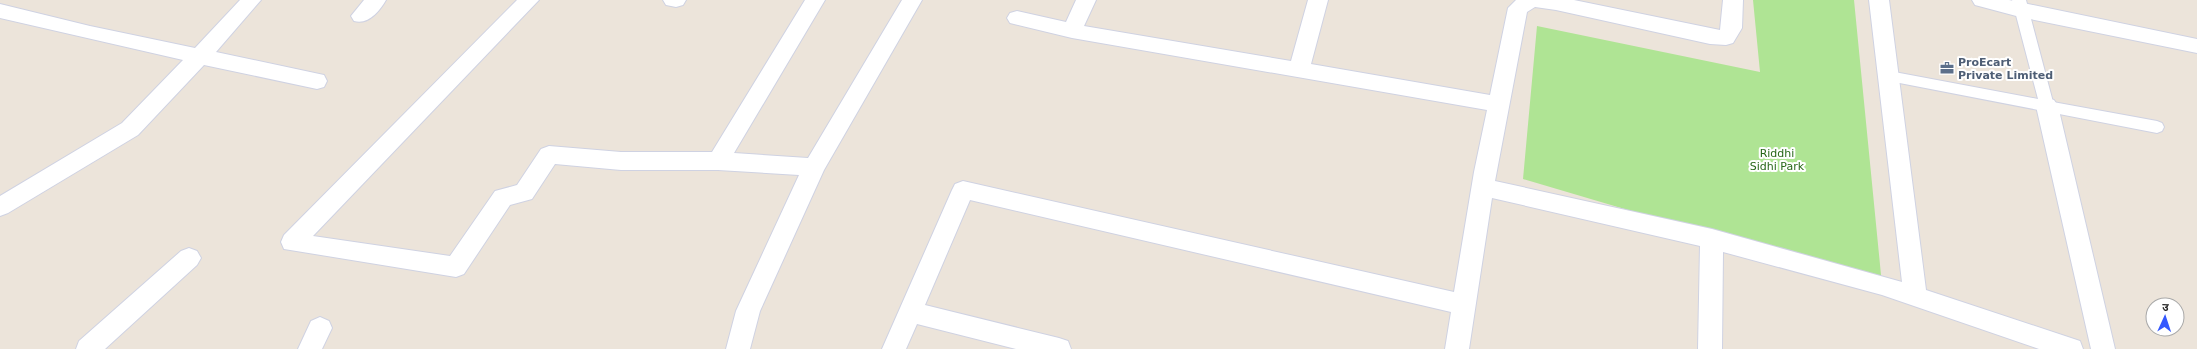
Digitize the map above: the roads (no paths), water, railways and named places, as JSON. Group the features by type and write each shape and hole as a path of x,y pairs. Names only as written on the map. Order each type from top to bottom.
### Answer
{"street":[{"path":"0,11 12,0"},
{"path":"0,207 79,158 130,129 200,56 250,0"},
{"path":"361,16 376,0"},
{"path":"529,0 292,242 456,267 504,197 524,193 549,155 621,161 718,161 814,167"},
{"path":"718,161 815,0"},
{"path":"738,349 748,311 814,167 912,0"},
{"path":"1072,31 1086,0"},
{"path":"1299,71 1318,0"},
{"path":"1457,349 1483,187 1498,104 1518,8 1531,0"},
{"path":"1534,0 1710,38 1726,38 1732,28 1733,0"},
{"path":"1879,0 1915,295"},
{"path":"1982,0 2020,5 2197,46"},
{"path":"0,11 90,34 317,81"},
{"path":"1017,18 1072,31 1498,104"},
{"path":"2047,106 2103,349"},
{"path":"1483,187 1712,239 1915,295 2071,349"},
{"path":"894,349 963,190 1465,305"},
{"path":"1710,349 1712,239"},
{"path":"88,349 189,258"},
{"path":"910,312 1059,349"},
{"path":"310,349 320,328"}],"lane":[{"path":"2020,5 2047,106"},
{"path":"1889,76 2157,127"}],"place":[{"name":"ProEcart Private Limited","path":"1947,68"}],"park label":[{"name":"Riddhi Sidhi Park","path":"1777,159"}]}
